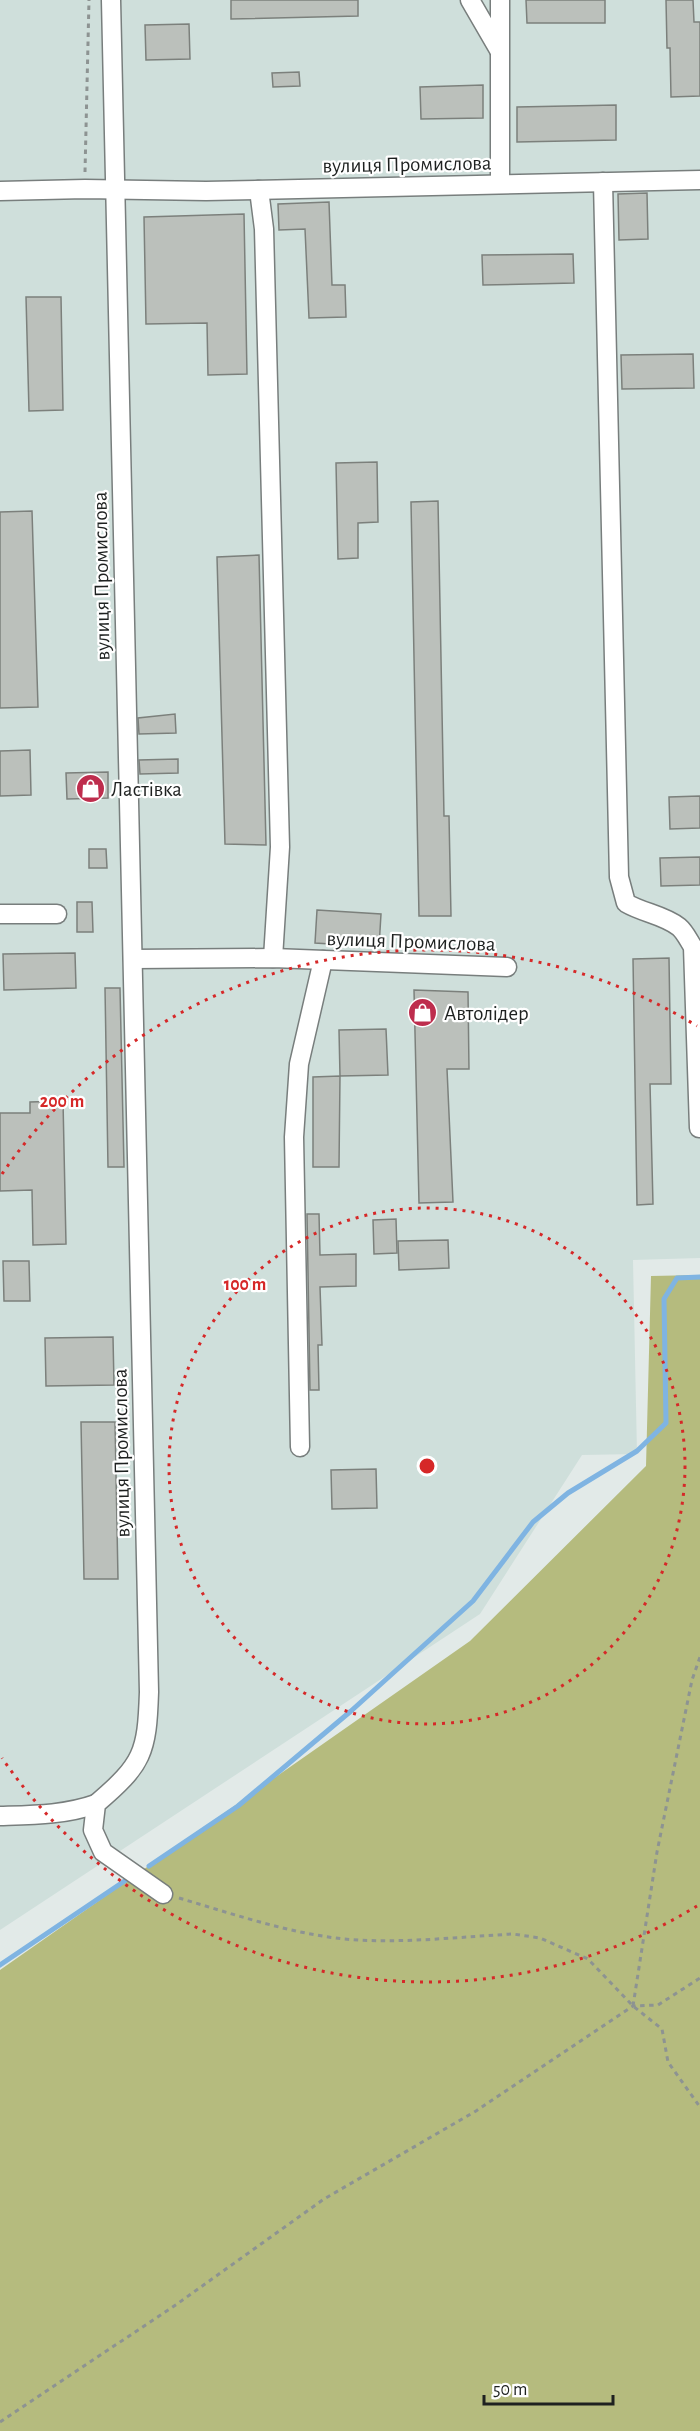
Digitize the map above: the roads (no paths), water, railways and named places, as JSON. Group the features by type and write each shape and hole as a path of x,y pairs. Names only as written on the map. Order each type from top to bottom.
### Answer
{"street":[{"name":"вулиця Промислова","path":"96,1804 135,1766 145,1747 148,1717 111,0"},
{"path":"470,0 501,53"},
{"path":"500,0 500,184"},
{"name":"вулиця Промислова","path":"0,191 259,189 700,180"},
{"path":"603,182 619,877 626,903 640,912 665,919 681,928 693,947 699,1128"},
{"path":"259,189 264,229 280,847 273,958"},
{"path":"0,914 57,914"},
{"name":"вулиця Промислова","path":"132,959 273,958 507,967"},
{"path":"300,1447 294,1137 299,1064 323,960"},
{"path":"0,1816 53,1815 76,1811 96,1804 93,1830 103,1852 163,1894"}],"waterway":[{"path":"149,1866 238,1806 351,1711 473,1601 533,1522 568,1493 637,1451 666,1423 664,1299 677,1278 700,1277"},
{"path":"0,1965 129,1878"}],"place":[{"name":"Ластівка","path":"90,789"},
{"name":"Автолідер","path":"423,1013"}]}
